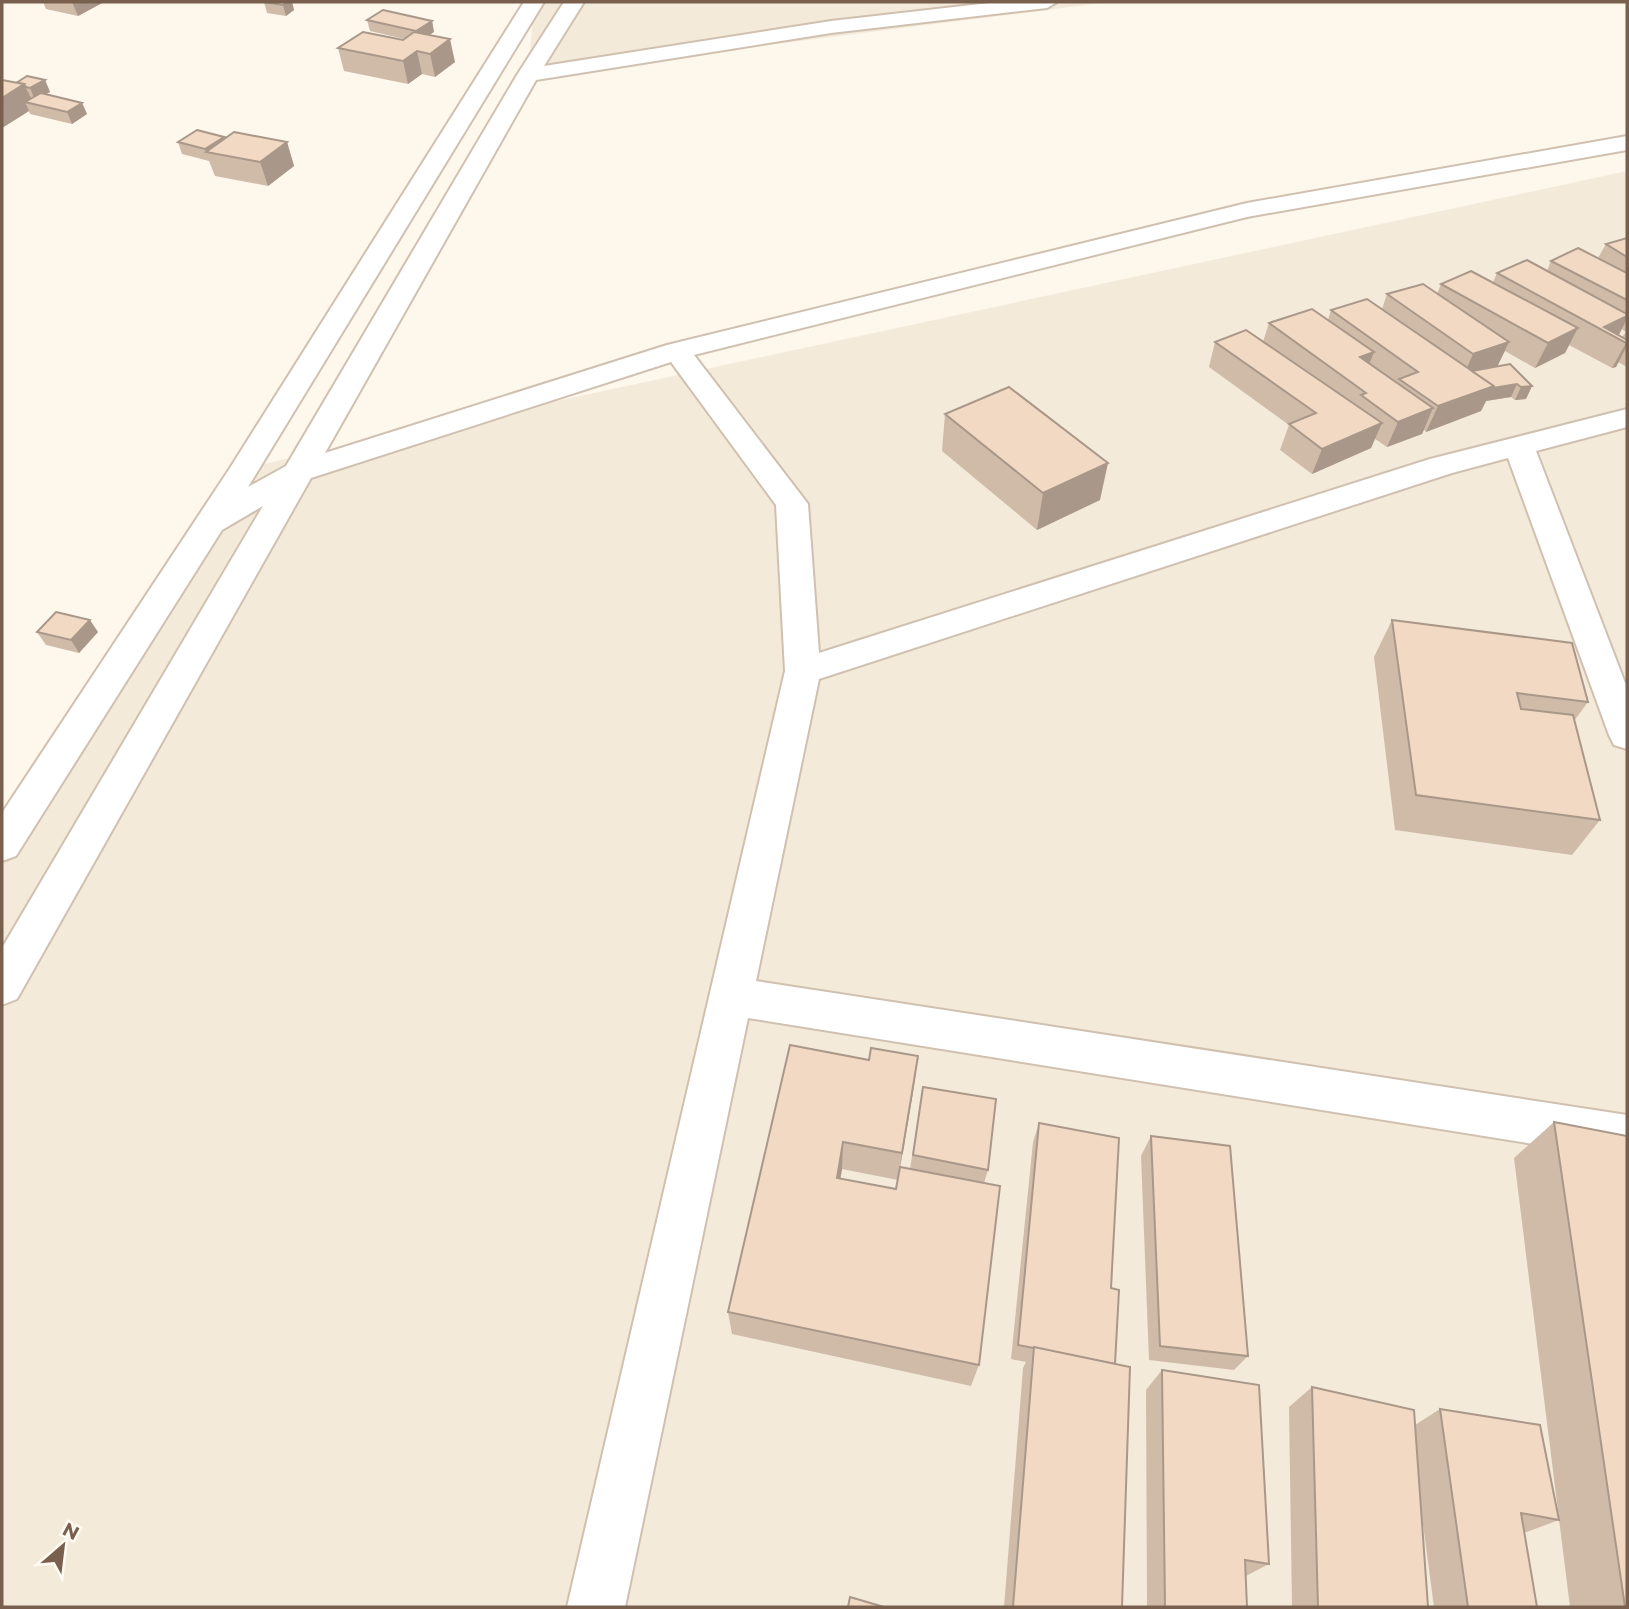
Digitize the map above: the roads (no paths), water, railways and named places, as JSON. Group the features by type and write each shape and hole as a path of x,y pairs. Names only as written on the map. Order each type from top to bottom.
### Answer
{"street":[{"path":"2,845 246,468 534,2"},
{"path":"2,986 528,75 574,2"},
{"path":"831,27 835,2"},
{"path":"528,75 831,27 1047,2"},
{"path":"211,522 300,471 677,351 1247,210 1627,143"},
{"path":"596,1607 803,670 792,504 677,351"},
{"path":"803,670 1441,466 1627,418"},
{"path":"1519,446 1627,735"},
{"path":"246,468 300,471"},
{"path":"731,996 1627,1137"}]}
